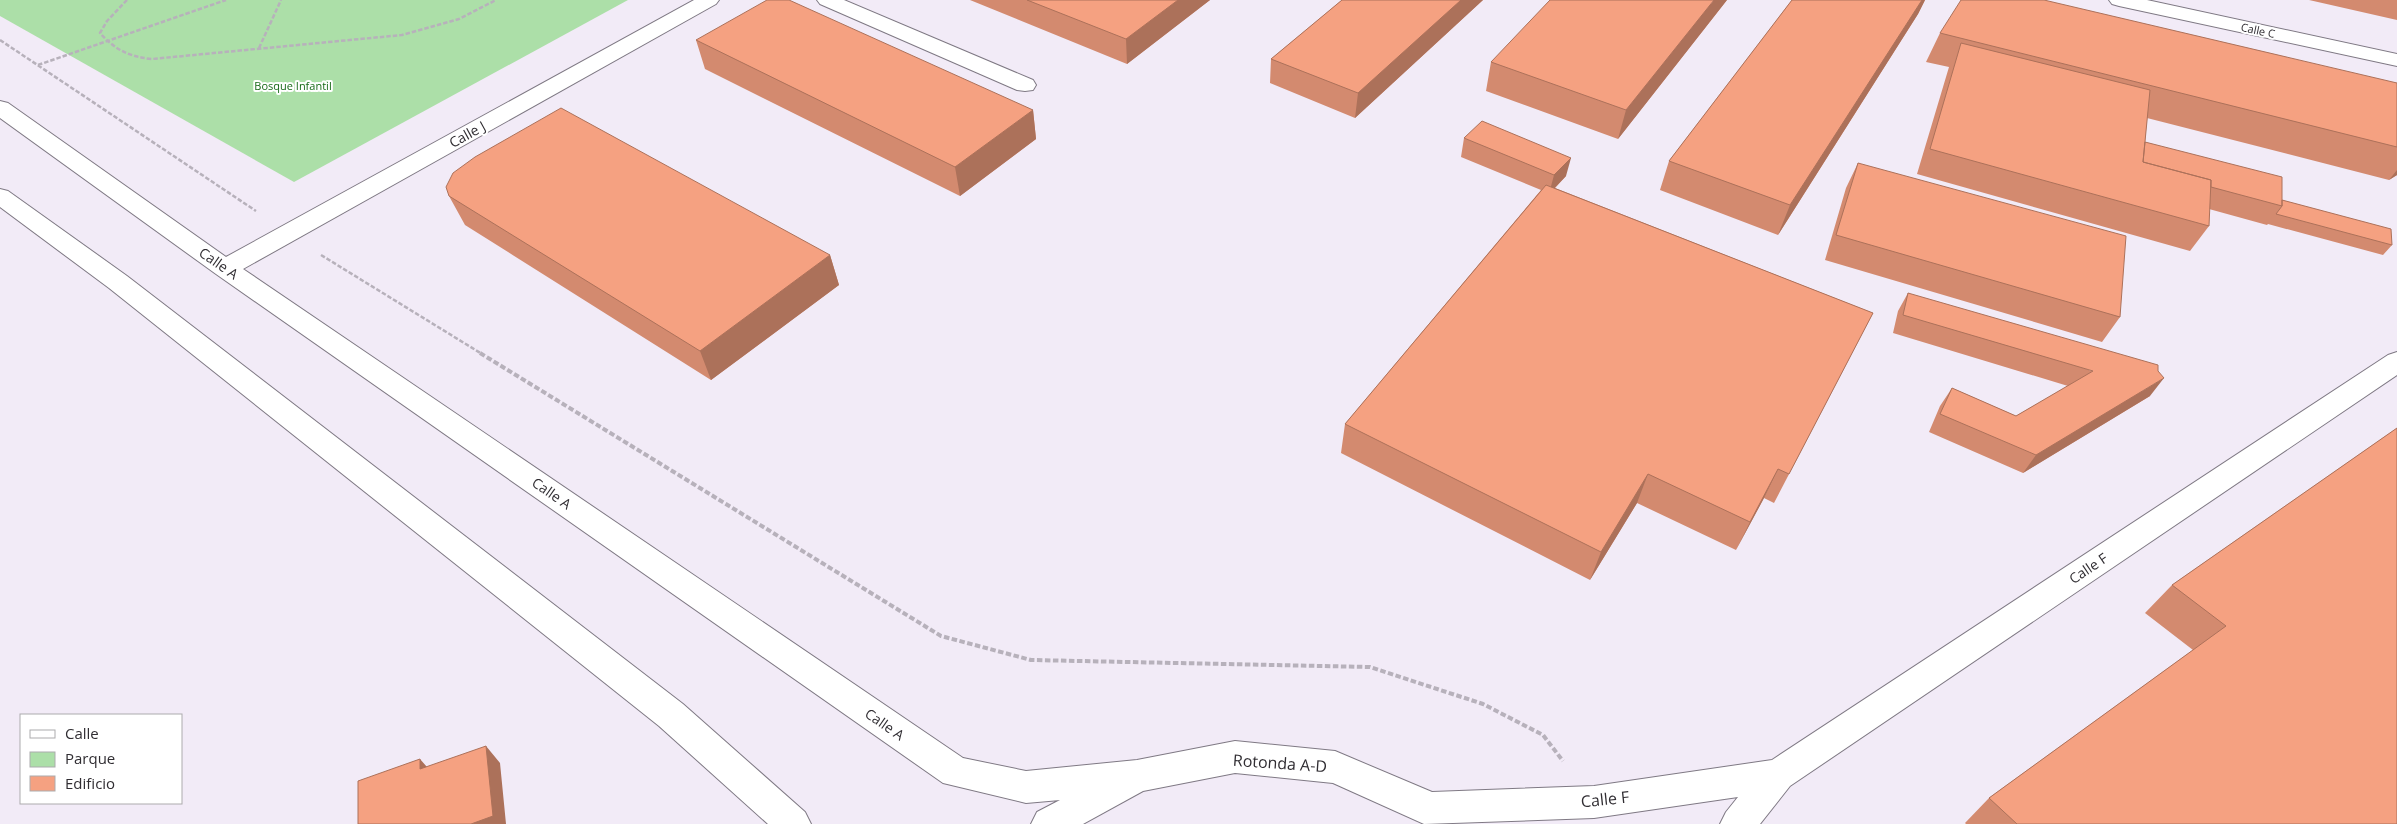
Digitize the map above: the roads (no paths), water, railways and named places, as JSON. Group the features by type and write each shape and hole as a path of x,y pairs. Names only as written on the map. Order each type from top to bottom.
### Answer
{"street":[{"name":"Calle J","path":"225,268 709,0"},
{"path":"827,0 1025,85"},
{"name":"Calle C","path":"2119,0 2397,60"},
{"name":"Calle A","path":"0,108 225,268 955,772 1026,786 1137,776"},
{"path":"0,196 118,282 671,715 793,824"},
{"name":"Calle F","path":"1738,824 1778,775 2397,362"},
{"name":"Rotonda A-D","path":"1049,824 1137,776 1235,757 1335,767 1441,816"},
{"name":"Calle F","path":"1441,816 1594,802 1778,775"}],"park label":[{"name":"Bosque Infantil","path":"293,85"}]}
